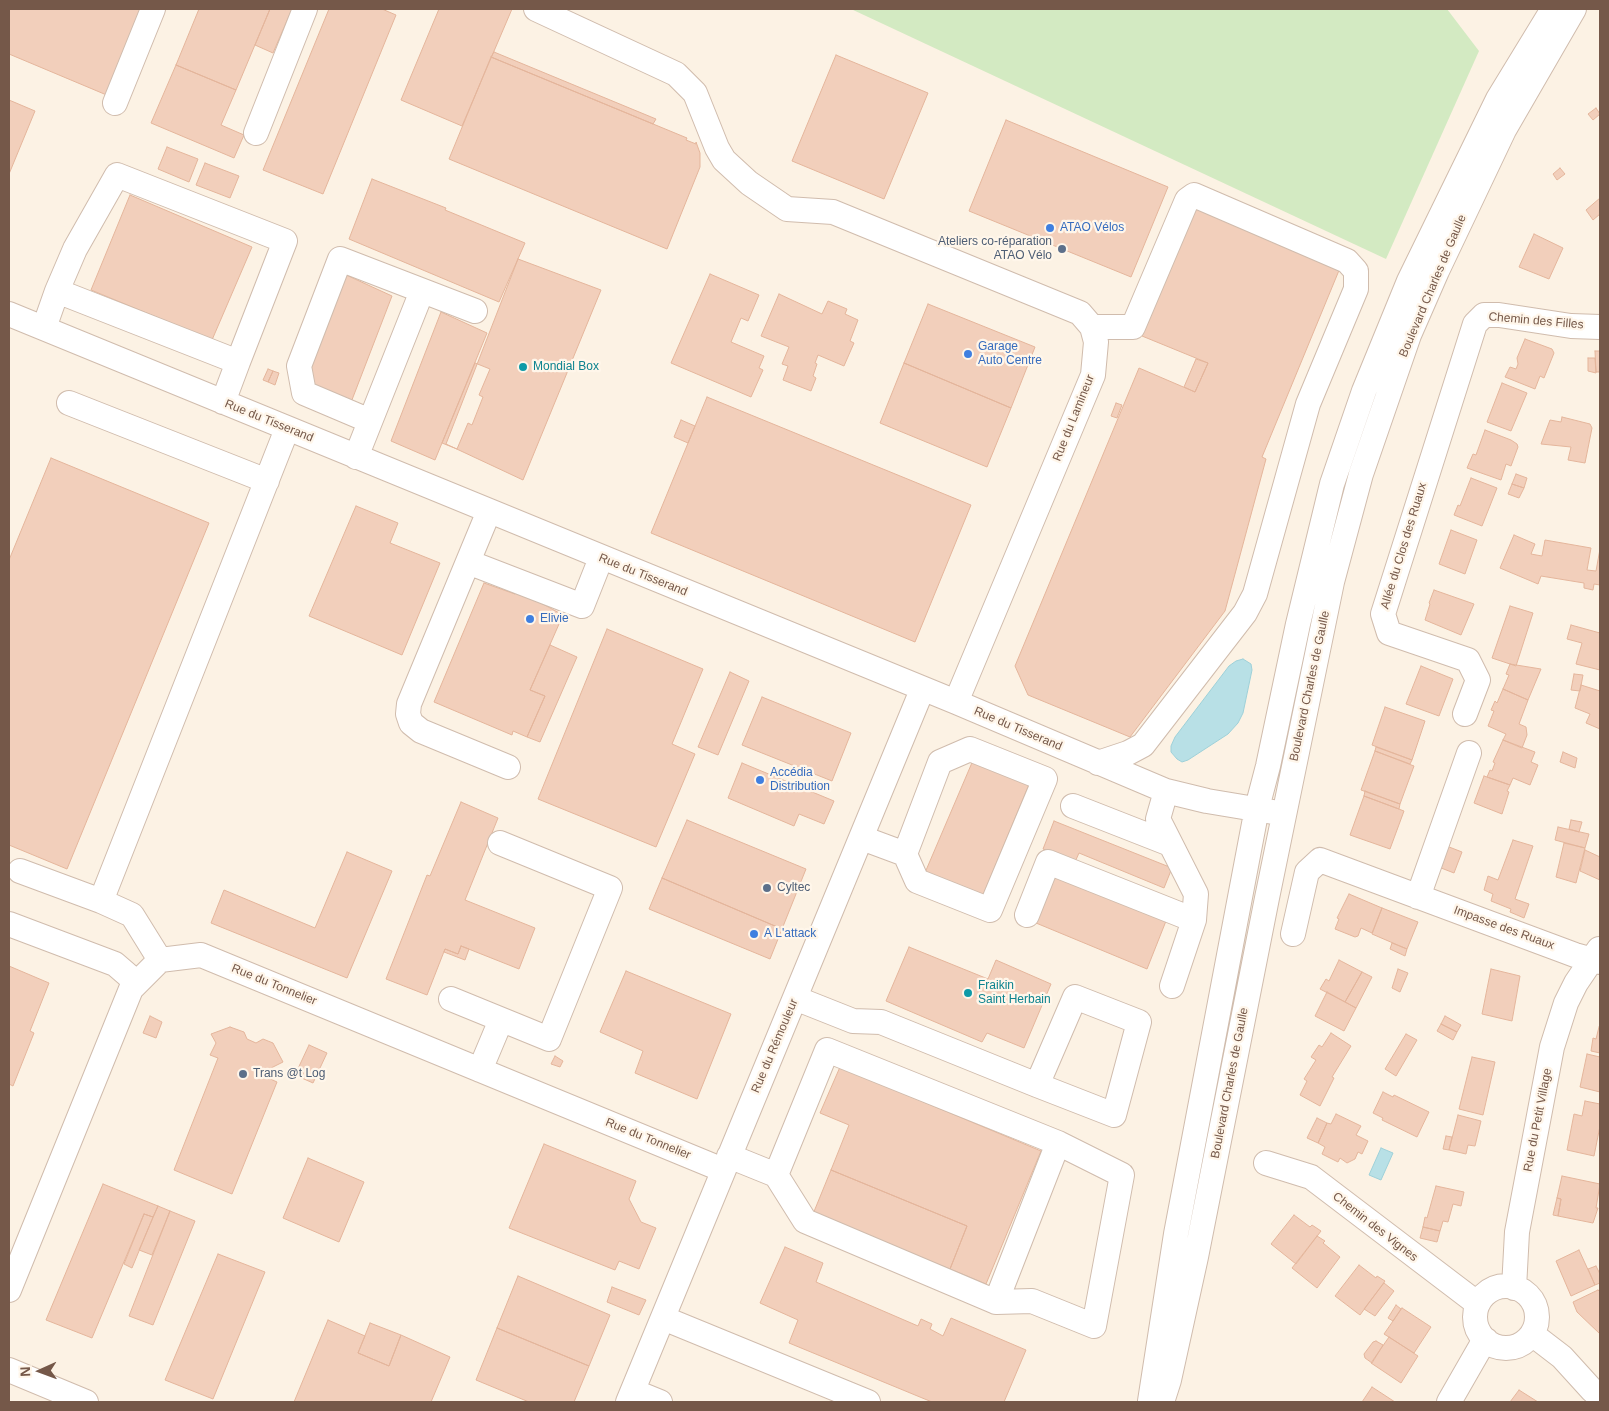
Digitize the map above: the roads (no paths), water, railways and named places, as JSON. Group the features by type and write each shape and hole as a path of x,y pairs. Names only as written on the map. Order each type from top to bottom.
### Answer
{"street":[{"path":"115,103 153,9"},
{"path":"256,132 305,9"},
{"path":"536,9 676,74 695,94 717,148 724,160 741,178 787,208 833,212 1080,313 1092,328 1133,327 1187,200 1194,195 1347,261 1356,271 1356,289 1308,404 1255,594 1244,613 1143,745 1128,753 1098,763"},
{"name":"Boulevard Charles de Gaulle","path":"1150,1402 1176,1234 1257,808 1268,766 1298,624 1332,484 1364,391 1409,281 1498,99 1552,9"},
{"name":"Boulevard Charles de Gaulle","path":"1162,1402 1169,1380 1196,1257 1332,582 1361,474 1410,335 1437,271 1504,130 1574,9"},
{"path":"44,328 74,249 117,175 285,241 223,402"},
{"path":"370,421 304,393 298,366 340,259 474,311"},
{"path":"57,291 238,362"},
{"path":"356,457 422,291"},
{"name":"Rue du Tisserand","path":"9,314 922,690 956,702 1166,791 1207,801 1284,814"},
{"name":"Chemin des Filles","path":"1475,324 1484,315 1572,326 1600,327"},
{"name":"Allée du Clos des Ruaux","path":"1465,714 1478,680 1468,660 1389,632 1383,614 1475,324"},
{"name":"Rue du Lamineur","path":"956,702 1093,375 1096,342 1092,328"},
{"path":"69,403 267,481"},
{"path":"101,901 287,429"},
{"path":"489,512 409,704 408,714 411,723 422,731 508,767"},
{"path":"468,562 582,606 601,558"},
{"name":"Rue du Rémouleur","path":"630,1397 922,690"},
{"path":"862,838 905,854 916,881 990,910 1044,779 970,749 940,762 905,854"},
{"path":"1418,897 1469,753"},
{"path":"1166,791 1158,819 1196,894 1194,920 1172,986"},
{"path":"1073,806 1170,844"},
{"path":"451,999 548,1039 610,888 500,843"},
{"name":"Impasse des Ruaux","path":"1293,934 1307,872 1320,860 1418,897 1597,956"},
{"path":"1027,915 1048,862 1194,920"},
{"path":"9,1290 131,989 160,960 132,915 101,901 20,872"},
{"path":"9,924 115,964 137,983"},
{"name":"Rue du Tonnelier","path":"160,960 201,956 480,1070 726,1163 776,1175"},
{"name":"Rue du Petit Village","path":"1514,1288 1517,1232 1552,1047 1566,1003 1597,956"},
{"path":"795,998 853,1021 881,1022 1038,1085 1114,1115 1139,1022 1075,996 1038,1085"},
{"path":"480,1070 501,1020"},
{"path":"827,1050 1058,1142 1122,1175 1094,1326 1032,1301 996,1302 805,1222 776,1175 827,1050"},
{"path":"996,1302 1058,1142"},
{"name":"Chemin des Vignes","path":"1266,1163 1311,1177 1478,1304"},
{"path":"1499,1286 1514,1288 1522,1290 1531,1298 1536,1310 1537,1322 1532,1334 1526,1341 1513,1347 1501,1348 1490,1344 1481,1337 1476,1324 1475,1312 1478,1304 1488,1291 1499,1286"},
{"path":"663,1318 868,1402"},
{"path":"1532,1334 1562,1357 1600,1397"},
{"path":"1449,1402 1486,1340"},
{"path":"9,1370 86,1402"},
{"path":"630,1397 660,1402"}],"water":[{"path":"1243,659 1251,664 1252,670 1243,713 1238,723 1228,734 1188,760 1182,762 1177,759 1171,752 1171,746 1175,737 1229,666"},
{"path":"1381,1148 1393,1153 1381,1180 1369,1175"}],"place":[{"name":"ATAO Vélos","path":"1050,228"},
{"name":"Ateliers co-réparation ATAO Vélo","path":"1062,249"},
{"name":"Garage Auto Centre","path":"968,354"},
{"name":"Mondial Box","path":"523,367"},
{"name":"Elivie","path":"530,619"},
{"name":"Accédia Distribution","path":"760,780"},
{"name":"Cyltec","path":"767,888"},
{"name":"A L'attack","path":"754,934"},
{"name":"Fraikin Saint Herbain","path":"968,993"},
{"name":"Trans @t Log","path":"243,1074"}]}
